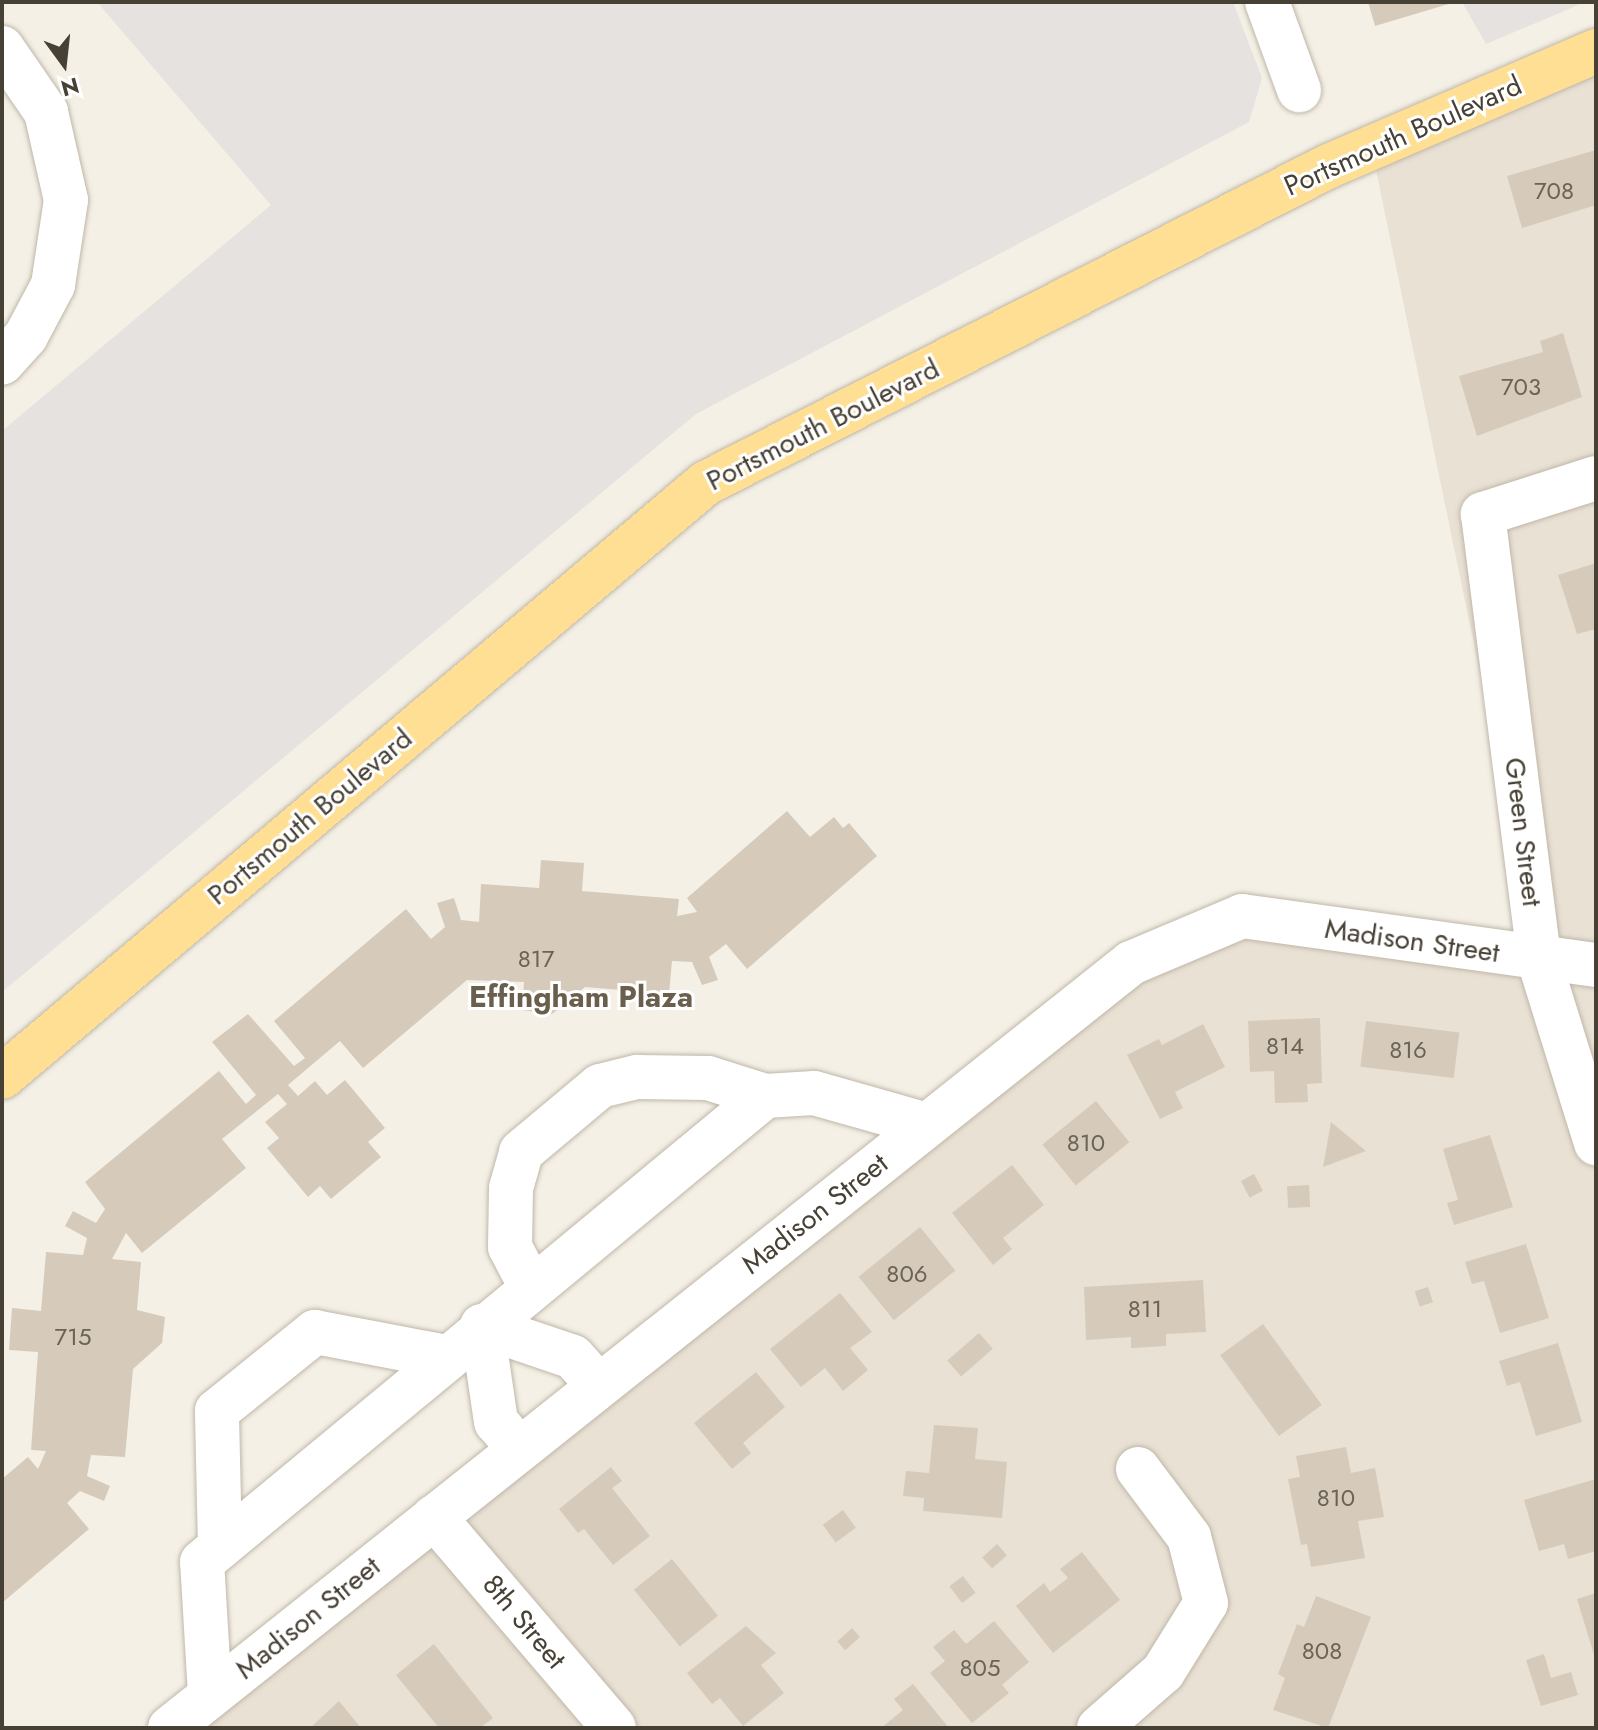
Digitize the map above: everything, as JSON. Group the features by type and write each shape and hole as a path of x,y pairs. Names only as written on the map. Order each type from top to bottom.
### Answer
{"main road":[{"name":"Portsmouth Boulevard","path":"2,1077 706,483 1329,166 1596,51"}],"street":[{"path":"1267,2 1299,90"},
{"path":"2,48 46,112 66,200 53,285 26,336 2,363"},
{"name":"Green Street","path":"1596,478 1483,514 1539,960 1596,1143"},
{"name":"Madison Street","path":"170,1728 1131,963 1242,916 1539,960 1596,965"},
{"path":"531,1287 510,1247 511,1188 521,1152 600,1086 637,1077 708,1078 765,1096 814,1093 927,1125"},
{"path":"210,1695 202,1562 482,1326 765,1096"},
{"path":"482,1326 573,1357 599,1386"},
{"path":"482,1326 496,1422 519,1449"},
{"path":"220,1547 217,1411 315,1332 446,1357"},
{"path":"1099,1728 1163,1672 1206,1603 1189,1537 1138,1469"},
{"name":"8th Street","path":"434,1517 614,1728"}],"shaded area":[{"path":"97,2 1233,2 1262,78 1249,122 696,414 2,992 2,431 271,205"},
{"path":"1462,2 1585,2 1486,44"},
{"path":"1596,51 1596,1728 172,1728 1131,963 1242,916 1539,959 1371,146"}],"building":[{"path":"1368,2 1452,2 1452,3 1375,26"},
{"path":"1596,150 1596,205 1522,228 1507,176"},
{"path":"1563,333 1582,397 1477,436 1459,376 1543,352 1540,341"},
{"path":"1596,563 1596,629 1577,634 1558,575"},
{"path":"787,811 810,837 834,817 843,828 849,823 877,856 747,969 726,944 709,957 718,980 702,985 692,962 672,961 669,994 585,987 552,1014 522,1010 524,982 467,980 363,1068 340,1041 288,1085 298,1096 315,1081 327,1095 345,1080 385,1128 368,1142 381,1157 331,1199 320,1186 308,1197 267,1148 279,1138 265,1122 287,1104 278,1094 222,1139 246,1168 142,1253 126,1233 112,1259 141,1262 137,1310 165,1317 162,1343 133,1369 125,1457 91,1455 87,1476 110,1486 104,1501 80,1491 67,1503 89,1529 2,1603 2,1479 28,1457 38,1469 46,1451 31,1450 38,1352 9,1350 12,1308 41,1311 46,1252 83,1255 87,1238 65,1226 73,1211 96,1223 105,1209 85,1182 219,1071 246,1104 256,1095 212,1042 248,1014 294,1066 305,1058 274,1021 406,909 431,939 445,927 437,903 454,898 461,920 479,922 481,884 539,888 541,860 584,863 582,891 679,899 677,916 697,912 687,898"},
{"path":"1320,1018 1322,1083 1307,1084 1308,1102 1275,1103 1274,1071 1250,1072 1248,1021"},
{"path":"1366,1021 1459,1032 1454,1078 1360,1067"},
{"path":"1203,1024 1225,1067 1175,1092 1183,1108 1160,1119 1127,1055 1159,1039 1162,1045"},
{"path":"1096,1101 1129,1142 1076,1186 1042,1144"},
{"path":"1331,1122 1366,1151 1323,1167"},
{"path":"1490,1135 1513,1207 1454,1225 1447,1203 1458,1200 1443,1149"},
{"path":"1012,1165 1044,1205 1003,1238 1012,1249 993,1265 952,1213"},
{"path":"1254,1174 1263,1191 1250,1198 1241,1181"},
{"path":"1309,1185 1310,1207 1288,1208 1287,1186"},
{"path":"920,1227 955,1271 894,1320 859,1277"},
{"path":"1526,1244 1549,1318 1500,1333 1484,1281 1472,1284 1465,1262"},
{"path":"1203,1280 1206,1332 1166,1334 1166,1346 1131,1348 1131,1337 1086,1340 1084,1287"},
{"path":"1428,1287 1433,1302 1420,1307 1415,1291"},
{"path":"840,1293 872,1332 850,1348 868,1370 843,1391 825,1368 801,1387 770,1349"},
{"path":"1263,1324 1322,1405 1279,1436 1220,1355"},
{"path":"979,1333 993,1349 961,1376 947,1361"},
{"path":"1558,1343 1582,1422 1536,1436 1520,1382 1507,1386 1499,1361"},
{"path":"756,1372 785,1407 743,1443 751,1453 732,1469 694,1423"},
{"path":"934,1425 978,1428 975,1459 1007,1462 1002,1518 923,1511 924,1498 903,1496 906,1471 929,1473"},
{"path":"1346,1447 1351,1473 1375,1468 1384,1517 1358,1521 1365,1558 1311,1567 1307,1544 1301,1545 1288,1479 1300,1477 1296,1456"},
{"path":"611,1467 622,1481 612,1488 650,1536 613,1565 584,1529 578,1533 559,1509"},
{"path":"1596,1479 1596,1551 1568,1559 1564,1544 1539,1551 1524,1500"},
{"path":"843,1510 856,1528 836,1542 823,1525"},
{"path":"997,1544 1007,1555 992,1569 982,1557"},
{"path":"1082,1552 1120,1600 1053,1653 1016,1606 1044,1583 1050,1592 1068,1578 1060,1569"},
{"path":"672,1559 718,1616 680,1647 634,1590"},
{"path":"963,1576 976,1593 962,1603 949,1586"},
{"path":"1596,1593 1596,1658 1595,1658 1577,1599"},
{"path":"1316,1596 1371,1617 1328,1728 1273,1710 1285,1678 1278,1674 1297,1624 1304,1627"},
{"path":"994,1621 1029,1662 1002,1685 1009,1693 972,1723 930,1673 945,1661 933,1647 954,1630 966,1644"},
{"path":"746,1626 776,1653 761,1665 784,1693 743,1726 720,1698 712,1704 687,1673"},
{"path":"852,1628 860,1637 845,1650 837,1641"},
{"path":"434,1644 493,1718 480,1728 439,1728 396,1675"},
{"path":"1544,1654 1551,1678 1571,1672 1578,1695 1541,1706 1526,1660"},
{"path":"913,1684 949,1728 881,1728 903,1710 894,1699"},
{"path":"339,1701 361,1728 310,1728"}],"district":[{"name":"Effingham Plaza","path":"581,997"}]}
